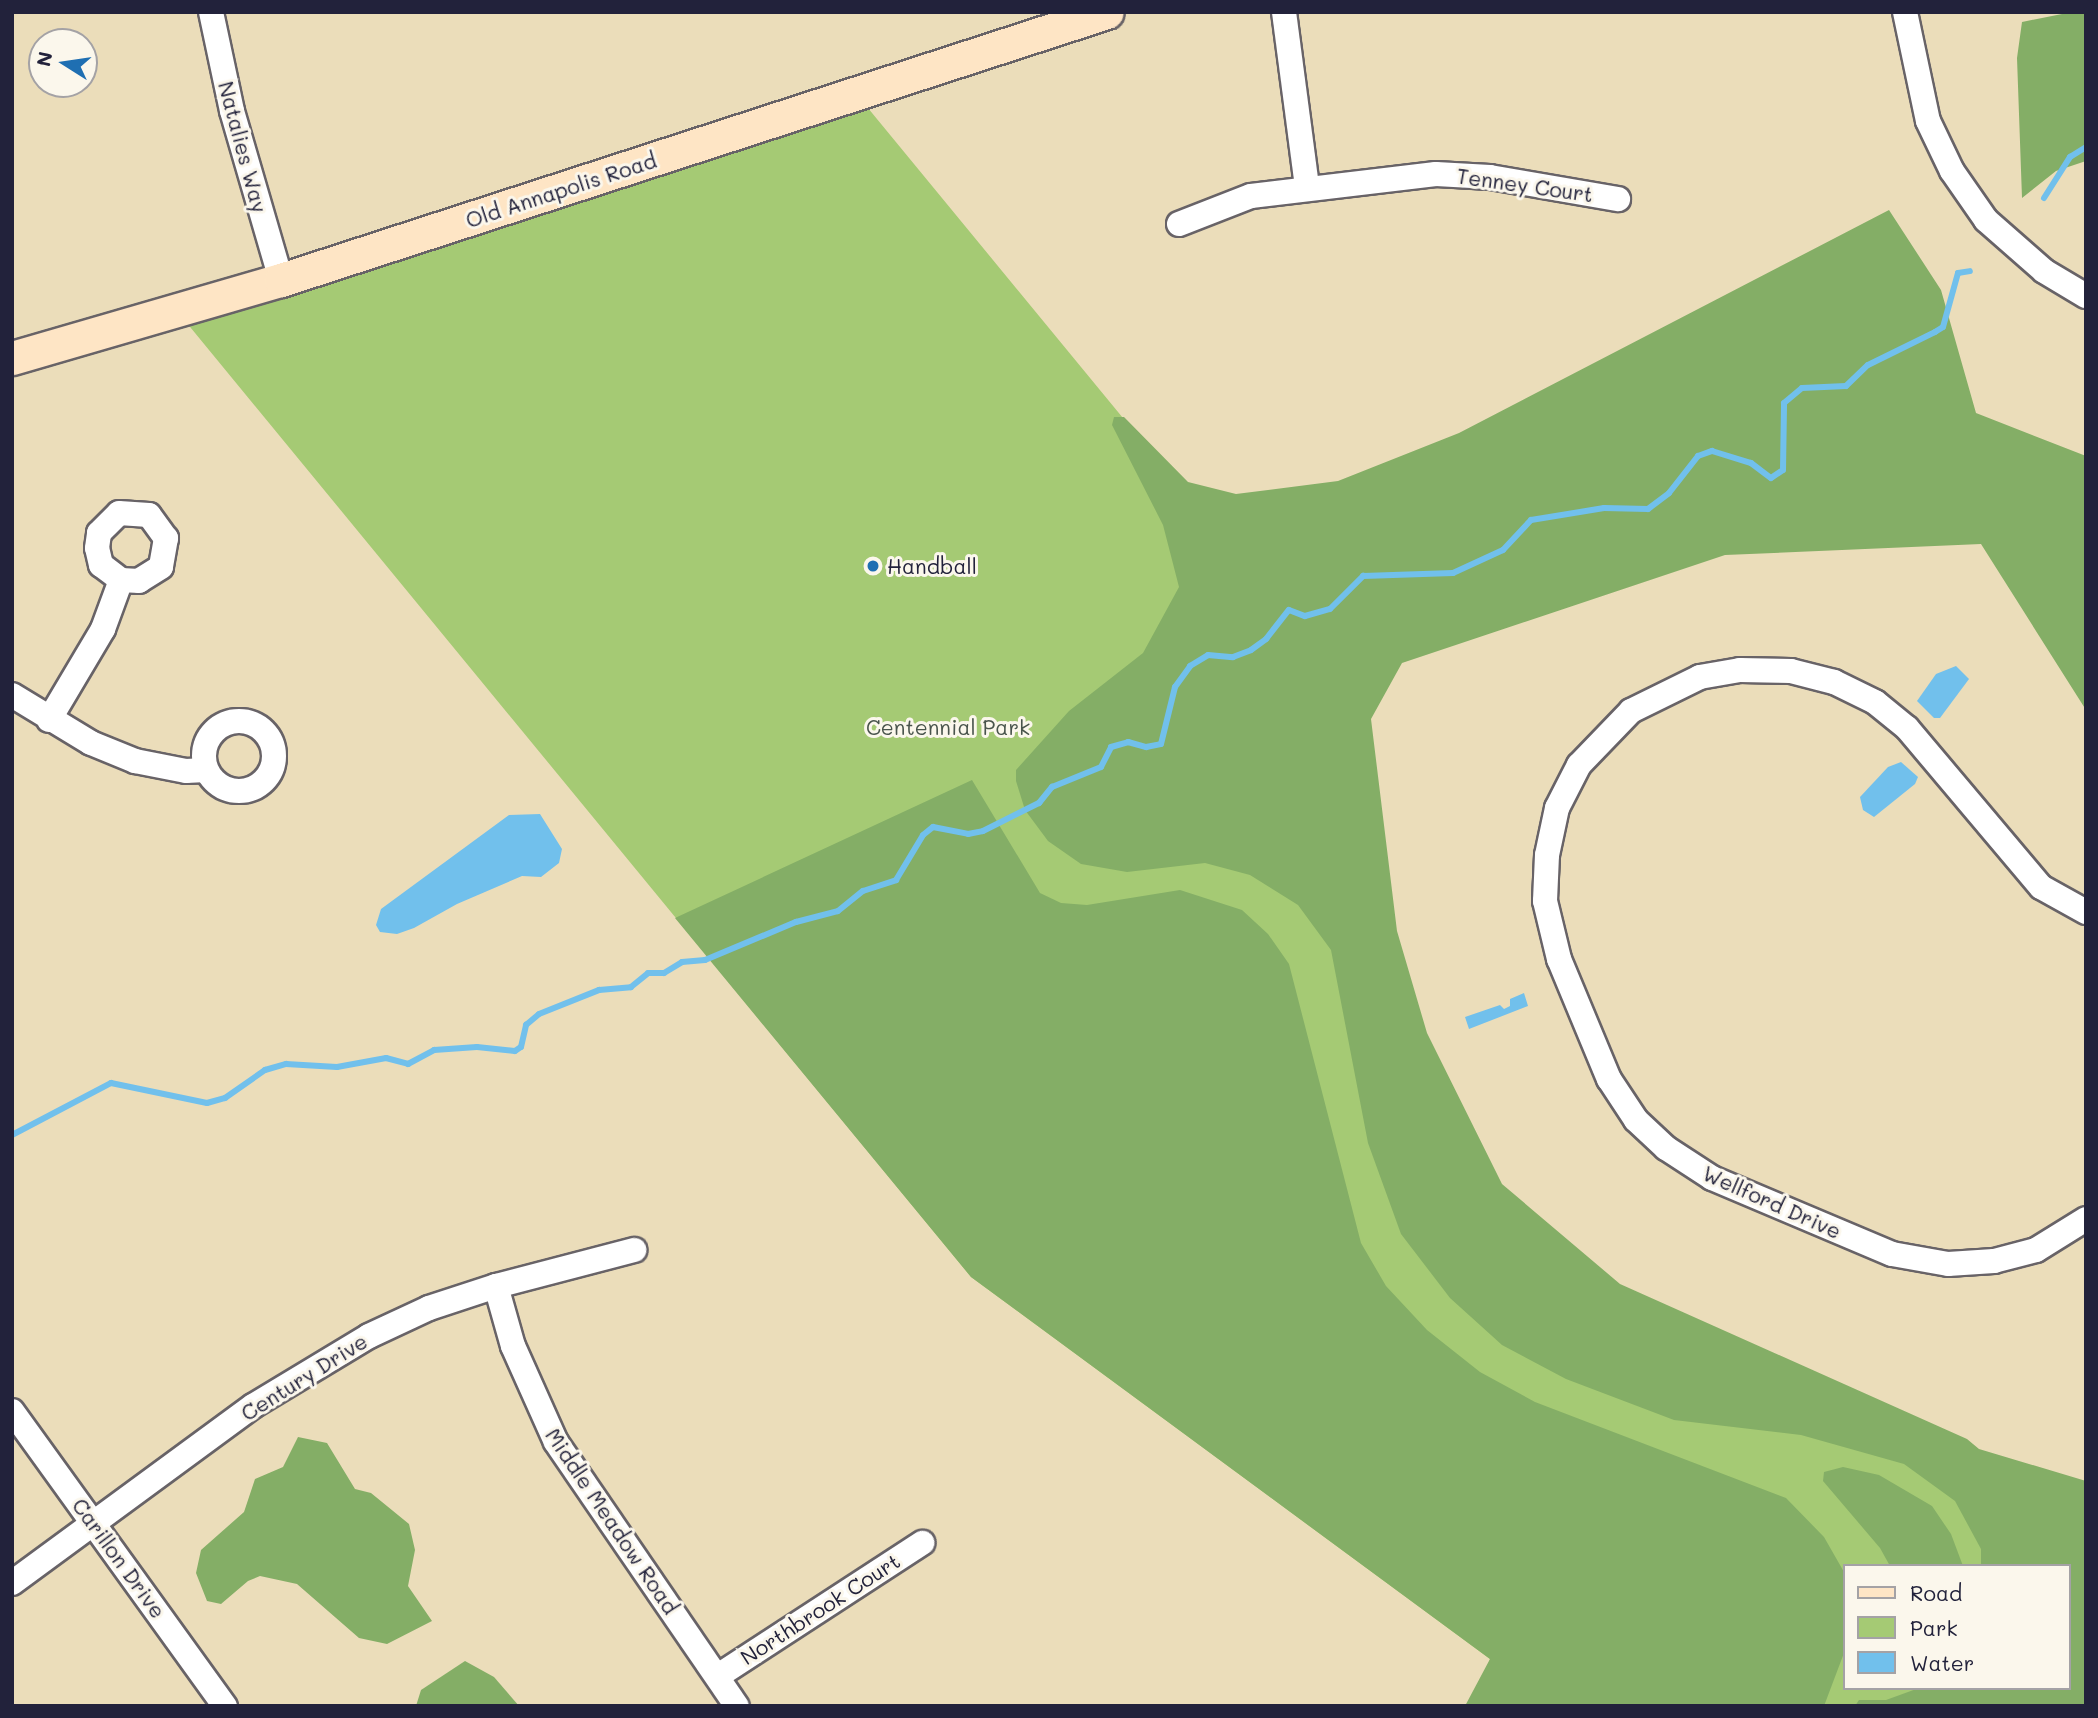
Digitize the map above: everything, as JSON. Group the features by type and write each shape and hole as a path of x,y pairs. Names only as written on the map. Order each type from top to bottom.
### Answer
{"street":[{"name":"Natalies Way","path":"211,12 232,111 281,280"},
{"name":"Old Annapolis Road","path":"12,358 281,280 1107,12"},
{"path":"1284,12 1307,186"},
{"path":"1906,12 1927,121 1952,171 1986,220 2044,271 2086,296"},
{"name":"Tenney Court","path":"1180,224 1251,196 1307,186 1436,174 1490,177 1618,199"},
{"path":"49,720 103,629 121,580"},
{"name":"Wellford Drive","path":"2086,912 2041,887 2017,863 1907,729 1885,711 1834,682 1791,671 1740,670 1700,677 1631,711 1579,765 1557,807 1547,855 1545,901 1559,959 1587,1034 1636,1120 1689,1163 1712,1178 1892,1254 1948,1264 1994,1261 2036,1250 2086,1219"},
{"path":"12,695 49,720 135,761 186,771 206,770"},
{"name":"Century Drive","path":"12,1583 311,1368 429,1308 496,1286 634,1250"},
{"name":"Middle Meadow Road","path":"496,1286 513,1346 556,1442 737,1706"},
{"name":"Carillon Drive","path":"12,1411 225,1706"},
{"name":"Northbrook Court","path":"718,1676 922,1543"}],"green space":[{"path":"2072,12 2086,12 2086,161 2056,171 2022,198 2017,58 2022,22"},
{"name":"Centennial Park","path":"863,102 1248,570 1457,1137 1577,1291 2086,1499 2086,1706 1477,1706 1490,1659 971,1277 186,322"},
{"path":"1889,210 1941,290 1976,413 2086,456 2086,710 1981,544 1725,555 1402,663 1371,719 1397,931 1427,1033 1502,1184 1620,1284 1967,1439 1979,1449 2086,1481 2086,1706 1855,1706 1859,1700 1886,1700 1914,1690 2070,1690 2070,1564 1981,1564 1981,1549 1955,1501 1904,1464 1801,1435 1674,1420 1566,1379 1502,1345 1450,1298 1401,1234 1368,1143 1331,950 1298,905 1250,875 1205,863 1127,872 1081,864 1048,841 1025,810 1016,781 1016,770 1069,711 1143,653 1179,587 1163,525 1112,425 1114,417 1124,417 1188,482 1236,494 1338,481 1459,433"},
{"path":"972,780 1040,893 1061,903 1087,905 1180,890 1242,910 1268,934 1289,964 1361,1243 1386,1286 1427,1330 1480,1372 1535,1402 1786,1498 1824,1537 1842,1568 1842,1658 1824,1706 1465,1706 1490,1659 971,1277 675,918"},
{"path":"298,1437 327,1443 355,1489 371,1493 409,1524 415,1550 408,1586 432,1621 387,1644 359,1638 297,1584 260,1576 248,1581 221,1604 207,1601 196,1573 201,1550 244,1512 255,1479 283,1467"},
{"path":"1843,1467 1879,1475 1932,1506 1951,1534 1962,1564 1889,1564 1880,1548 1823,1481 1824,1472"},
{"path":"465,1661 494,1677 519,1706 416,1706 421,1690"}],"water":[{"path":"1956,666 1969,679 1940,718 1934,718 1917,701 1936,674"},
{"path":"1901,762 1918,777 1915,784 1874,817 1863,810 1860,797 1888,767"},
{"path":"540,814 562,849 559,863 541,877 522,876 397,934 380,932 376,925 381,909 509,815"},
{"path":"1524,993 1528,1006 1469,1029 1465,1017 1500,1005 1504,1009 1510,1006 1510,999"}],"waterway":[{"path":"2044,198 2070,157 2086,147"},
{"path":"12,1135 111,1083 207,1103 225,1098 265,1070 286,1064 337,1067 386,1058 408,1064 434,1050 477,1047 515,1051 521,1047 526,1025 539,1014 599,990 631,987 648,973 664,973 682,962 705,960 796,922 838,911 863,891 896,880 923,835 933,827 968,834 983,831 1039,803 1052,787 1101,767 1111,747 1128,742 1146,747 1161,744 1175,687 1190,666 1208,655 1233,657 1251,650 1266,639 1289,610 1305,616 1330,609 1363,576 1453,573 1503,550 1531,520 1604,508 1648,509 1669,493 1698,456 1712,451 1751,463 1771,478 1783,470 1784,403 1802,388 1846,386 1868,365 1943,327 1958,273 1970,271"}],"place":[{"name":"Handball","path":"873,566"}]}
